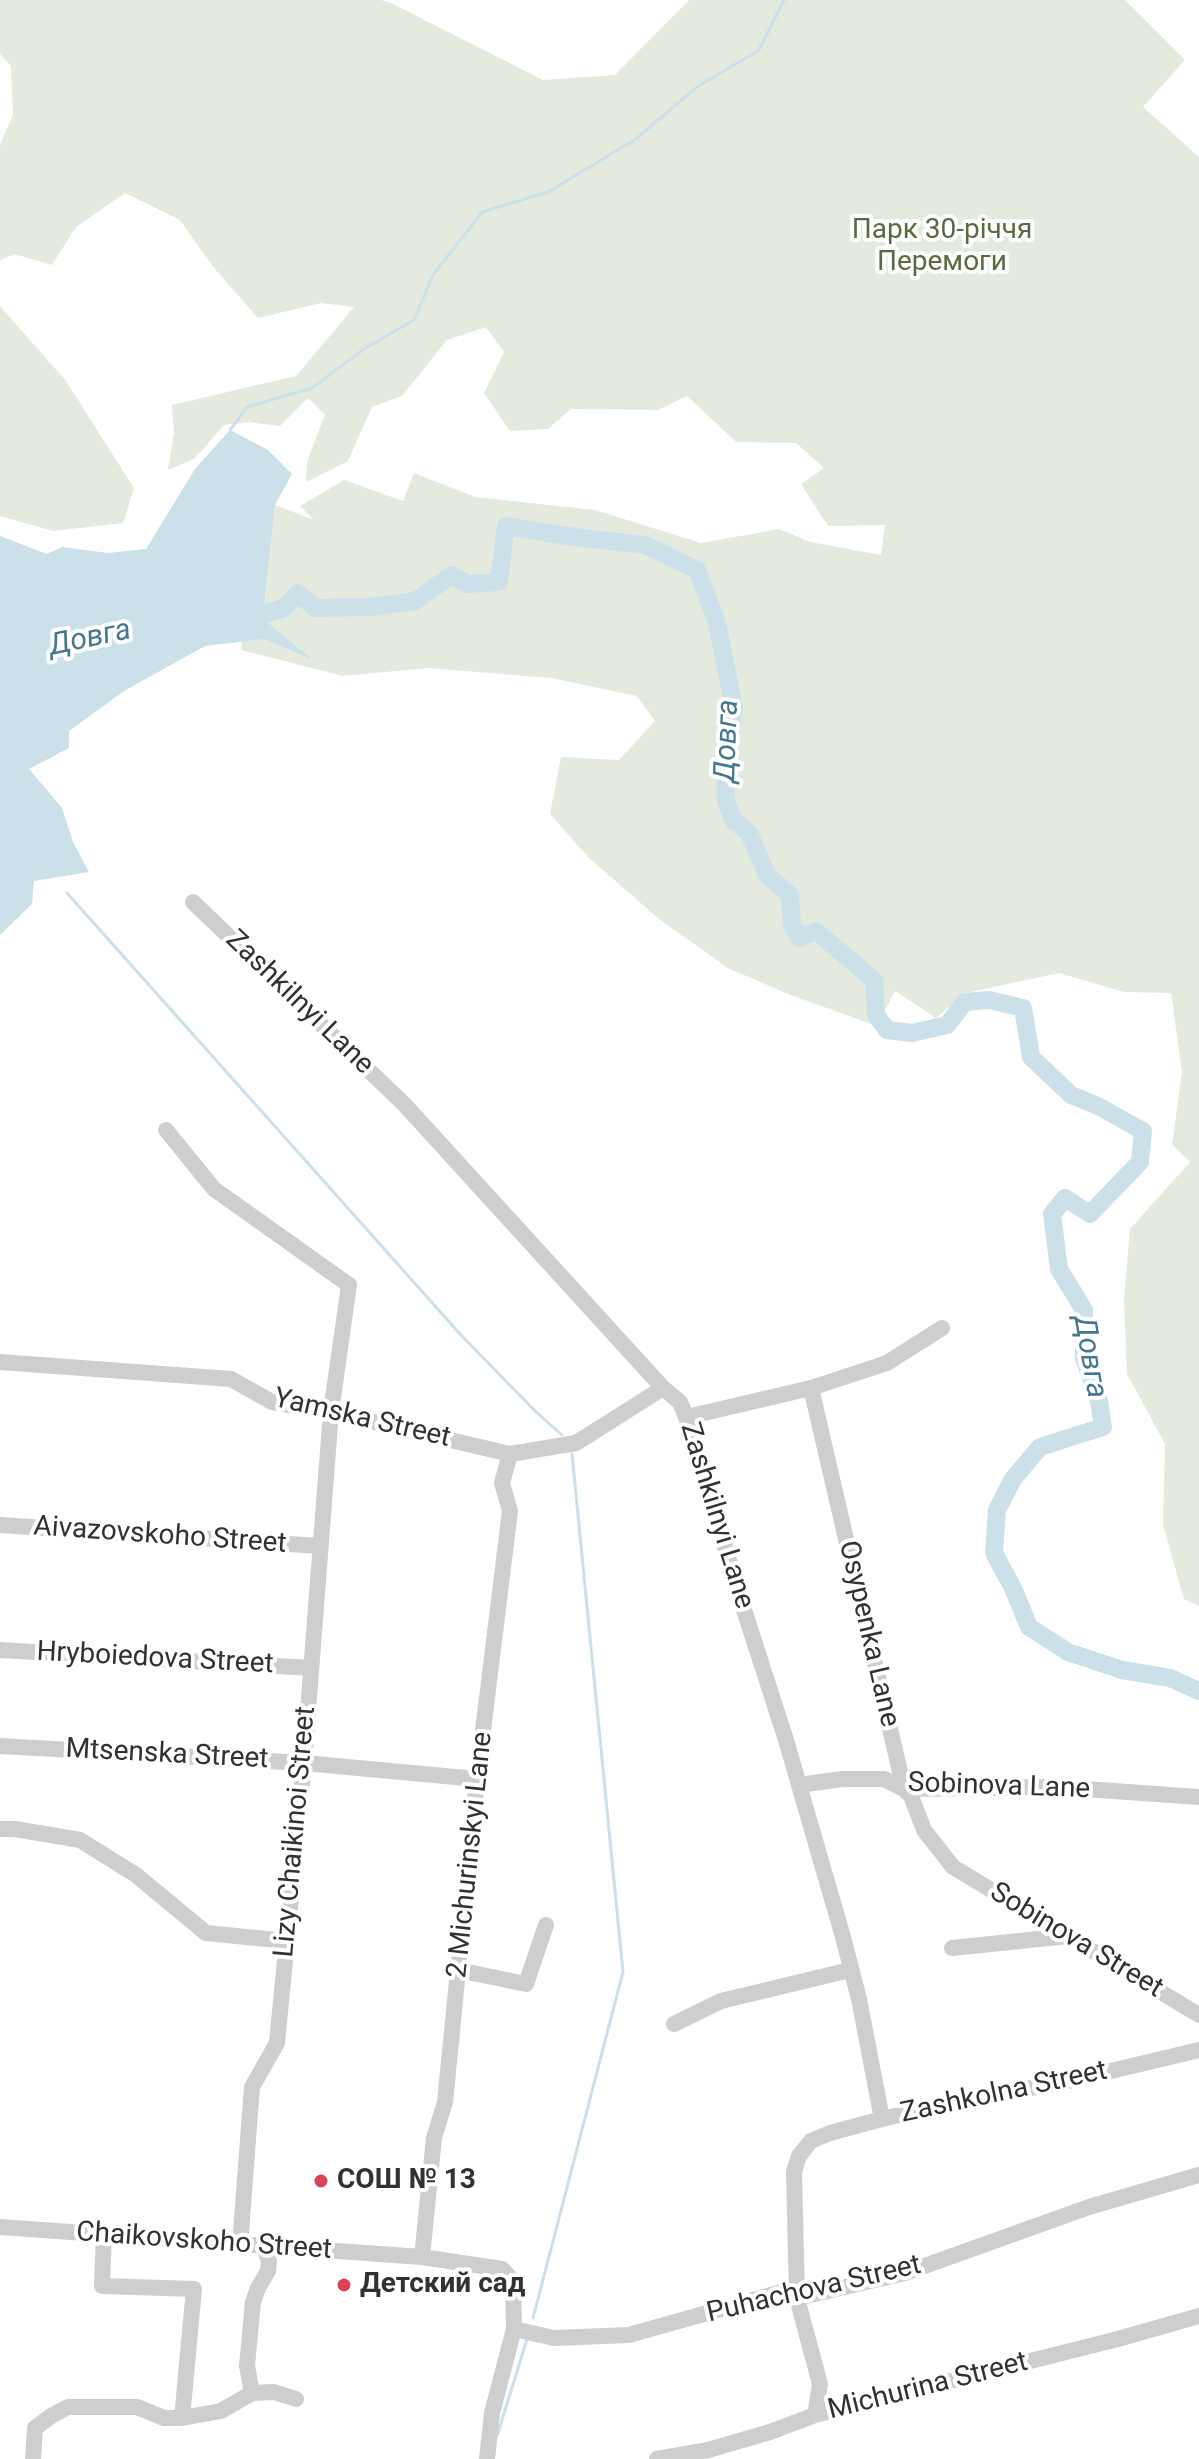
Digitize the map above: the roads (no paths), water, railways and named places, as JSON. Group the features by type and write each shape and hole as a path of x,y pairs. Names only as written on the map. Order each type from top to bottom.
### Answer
{"street":[{"name":"Zashkilnyi Lane","path":"193,902 404,1104 663,1388 680,1402 843,1937 859,1999 882,2119"},
{"name":"Lizy Chaikinoi Street","path":"166,1130 214,1189 349,1285 331,1412 304,1763 277,2043 252,2087 240,2245"},
{"path":"687,1417 811,1388 887,1363 942,1328"},
{"name":"Yamska Street","path":"0,1362 231,1379 272,1402 331,1412 510,1454 576,1443 663,1388"},
{"name":"Osypenka Lane","path":"811,1388 904,1789 911,1796 924,1830 953,1867"},
{"name":"2 Michurinskyi Lane","path":"422,2257 434,2138 445,2102 477,1779 510,1511 502,1483 510,1454"},
{"name":"Aivazovskoho Street","path":"0,1525 320,1546"},
{"name":"Hryboiedova Street","path":"0,1650 311,1668"},
{"name":"Mtsenska Street","path":"0,1746 304,1763 477,1779"},
{"name":"Sobinova Lane","path":"799,1785 842,1779 884,1779 904,1789 1057,1787 1199,1797"},
{"path":"0,1829 80,1840 136,1875 206,1933 287,1941"},
{"name":"Sobinova Street","path":"953,1867 1199,2015"},
{"path":"458,1970 526,1984 546,1925"},
{"path":"952,1948 1068,1936"},
{"path":"674,2024 721,2001 850,1970"},
{"name":"Zashkolna Street","path":"797,2298 794,2172 799,2156 811,2141 882,2119 1069,2081 1199,2050"},
{"name":"Puhachova Street","path":"514,2329 554,2338 629,2335 785,2291 797,2298 905,2273 1089,2207 1199,2175"},
{"name":"Chaikovskoho Street","path":"0,2227 422,2257 502,2269 513,2281 514,2329"},
{"path":"104,2235 102,2286 194,2289 182,2418"},
{"path":"252,2393 247,2366 253,2302 268,2271 269,2260 263,2246"},
{"path":"797,2298 820,2384 815,2415"},
{"name":"Michurina Street","path":"657,2459 709,2454 815,2415 1199,2316"},
{"path":"487,2459 492,2413 514,2329"},
{"path":"33,2459 35,2428 68,2407 137,2407 164,2418 182,2418 221,2411 252,2393 274,2392 296,2399"}],"water":[{"path":"230,430 268,450 292,474 275,505 263,619 313,660 264,639 205,646 124,691 69,731 69,748 29,769 62,808 73,842 89,872 34,881 32,904 0,935 0,536 47,554 62,547 108,553 146,549 195,469"}],"waterway":[{"path":"230,430 247,407 312,388 364,349 414,320 433,275 482,212 548,192 636,139 697,87 759,50 784,0"},
{"name":"Довга","path":"241,616 284,608 298,593 315,608 371,607 415,601 452,575 467,584 499,582 506,526 645,545 697,570 717,623 734,707 726,765 726,801 733,820 749,833 767,875 790,895 792,926 799,938 816,931 874,980 876,1015 887,1030 912,1033 947,1025 965,1002 989,1000 1023,1008 1031,1057 1071,1095 1143,1131 1140,1162 1090,1214 1065,1198 1052,1214 1059,1269 1084,1310 1084,1358 1099,1401 1103,1427 1040,1447 1013,1479 997,1510 994,1553 1029,1627 1068,1652 1122,1670 1170,1678 1199,1691"},
{"path":"67,893 460,1334 562,1435"},
{"path":"533,2318 623,1972 572,1454"},
{"path":"497,2436 528,2336"}],"place":[{"name":"СОШ № 13","path":"321,2181"},
{"name":"Детский сад","path":"344,2285"}],"park label":[{"name":"Парк 30-річчя Перемоги","path":"942,247"}]}
